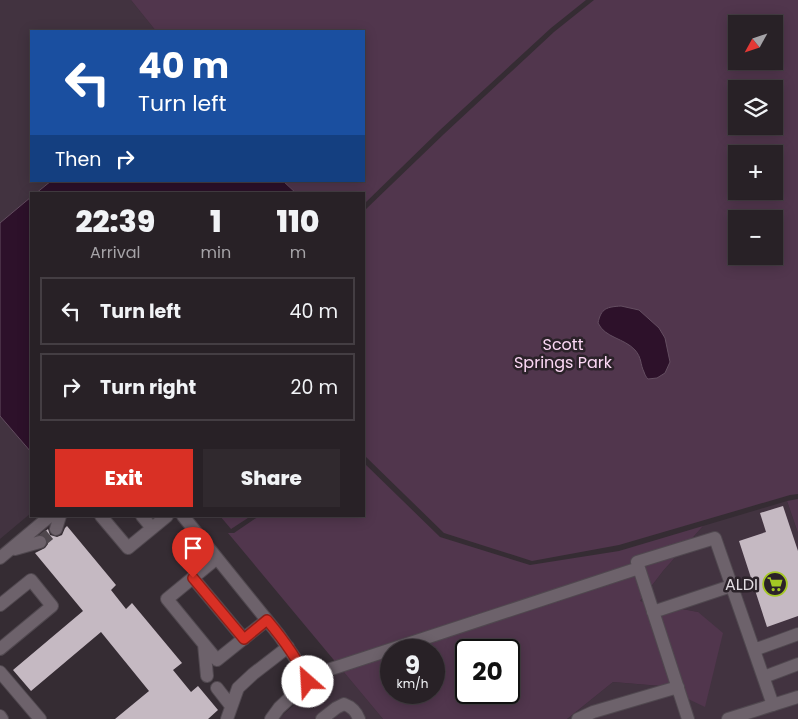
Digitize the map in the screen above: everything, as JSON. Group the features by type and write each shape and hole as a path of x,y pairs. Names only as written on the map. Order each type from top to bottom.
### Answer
{"street":[{"path":"5,554 49,517"},
{"path":"56,529 60,517"},
{"path":"102,517 128,548 166,517"},
{"path":"143,517 152,528"},
{"path":"184,517 288,647 302,668 308,682"},
{"path":"688,719 637,562 714,538 774,705"},
{"path":"5,554 40,542"},
{"path":"217,558 167,599 217,660 267,620"},
{"path":"271,719 279,708 308,682 328,670 639,568"},
{"path":"193,578 244,639"},
{"path":"0,605 31,580 52,606 0,649"},
{"path":"653,612 732,586"},
{"path":"754,650 798,634"},
{"path":"204,644 207,676"},
{"path":"226,719 238,688 252,674 288,647"},
{"path":"764,677 798,664"},
{"path":"0,672 40,719"},
{"path":"578,719 594,712 678,687"},
{"path":"217,688 231,706"},
{"path":"728,719 798,697"},
{"path":"322,719 344,704 350,706 358,719"}],"shaded area":[{"path":"0,0 131,0 155,30 30,30 30,182 50,182 37,192 30,192 30,198 0,223"},
{"path":"50,182 284,182 295,192 37,192"},
{"path":"30,198 30,451 0,416 0,223"},
{"path":"621,306 639,310 659,328 665,338 670,362 665,373 657,378 648,379 635,350 605,332 598,323 605,309"},
{"path":"0,416 30,451 30,514 0,539"},
{"path":"787,501 798,533 798,719 567,719 613,682 661,686 698,612 640,601 663,571 703,526"},
{"path":"339,666 383,719 278,719"}],"green space":[{"path":"131,0 586,0 551,28 440,130 365,203 365,192 295,192 284,182 365,182 365,30 155,30"},
{"name":"Scott Springs Park","path":"594,0 798,0 798,494 619,545 532,561 444,533 365,456 365,210 554,32"},
{"path":"365,464 440,537 530,565 619,551 703,526 663,571 640,601 698,612 723,633 705,707 661,686 613,682 567,719 383,719 228,533 234,533 258,517 365,517"},
{"path":"798,499 798,533 787,501"},
{"path":"221,517 249,517 231,529"}],"building":[{"name":"ALDI","path":"783,506 798,551 798,616 767,627 739,541 766,532 760,513"},
{"path":"67,526 116,585 111,590 126,609 132,603 182,663 173,670 191,692 198,686 218,710 208,719 115,719 149,691 101,632 31,691 13,670 83,611 35,553 45,548 48,544 48,539 42,534 48,529 50,535 57,537 62,535"}],"tunnel":[{"path":"40,542 56,529"}],"place":[{"name":"ALDI","path":"775,584"}],"route":[{"path":"193,578 244,639 267,620 302,668 308,682"}]}
